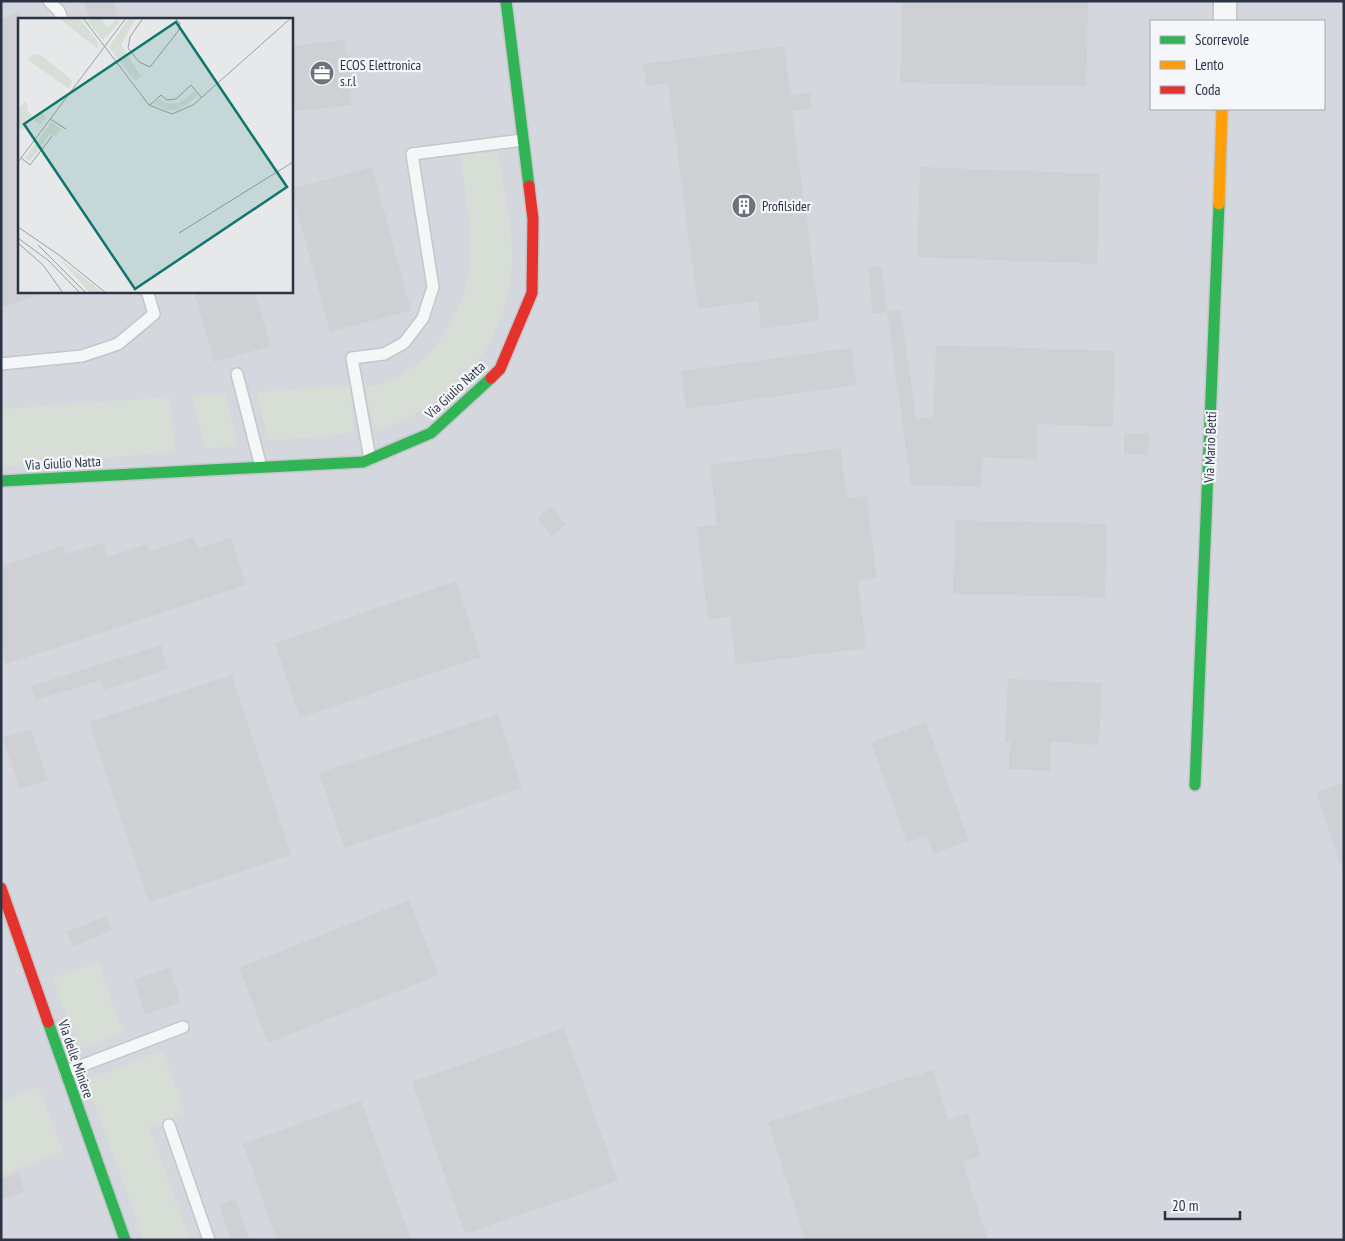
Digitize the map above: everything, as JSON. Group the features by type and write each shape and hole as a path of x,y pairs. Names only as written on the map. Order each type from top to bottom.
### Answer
{"street":[{"name":"Via Giulio Natta","path":"1,481 363,462 431,433 500,369 532,293 533,219 506,1"},
{"path":"1224,20 1225,1"},
{"name":"Via Mario Betti","path":"1195,785 1222,110"},
{"name":"Via delle Miniere","path":"1,888 125,1240"}],"lane":[{"path":"49,1 59,11 62,18"},
{"path":"370,459 352,358 384,354 404,343 423,318 433,287 412,154 523,140"},
{"path":"1,364 82,356 118,344 154,314 147,292"},
{"path":"238,374 261,467"},
{"path":"65,1072 182,1027"},
{"path":"169,1125 209,1240"}],"shaded area":[{"path":"1,1 1344,1 1344,1240 1,1240"},
{"path":"498,152 510,223 512,263 507,298 495,332 477,363 457,385 424,409 376,432 365,386 385,383 404,374 422,361 437,344 449,325 466,285 471,252 468,210 460,154"},
{"path":"350,386 354,432 325,437 268,440 256,392"},
{"path":"225,394 238,446 206,449 192,396"},
{"path":"170,397 175,452 1,467 1,409"},
{"path":"98,962 123,1033 79,1049 53,978"},
{"path":"162,1051 185,1113 149,1127 190,1240 144,1240 86,1080"},
{"path":"39,1087 63,1152 1,1175 1,1101"}],"building":[{"path":"84,1 114,1 118,18 89,18"},
{"path":"902,1 1088,1 1086,86 900,83"},
{"path":"20,12 22,18 18,18 18,292 48,292 1,308 1,19"},
{"name":"ECOS Elettronica s.r.l","path":"344,40 346,55 350,55 355,90 350,91 352,105 292,112 292,46"},
{"name":"Profilsider","path":"784,46 791,96 810,93 812,108 792,111 820,320 761,329 758,301 698,309 668,83 646,86 643,64"},
{"path":"372,167 411,310 330,332 292,189"},
{"path":"920,167 1100,174 1097,264 917,257"},
{"path":"882,266 887,312 873,314 868,268"},
{"path":"194,292 255,292 271,346 214,362"},
{"path":"901,310 916,418 933,417 936,345 1115,351 1113,427 1038,424 1037,460 983,457 981,487 911,485 887,312"},
{"path":"852,348 857,385 686,409 681,371"},
{"path":"1124,433 1149,433 1148,455 1124,454"},
{"path":"841,448 847,498 867,496 877,578 858,581 866,648 736,665 730,617 708,619 697,527 717,525 710,465"},
{"path":"551,507 566,525 552,536 537,518"},
{"path":"955,520 1107,524 1105,597 953,594"},
{"path":"194,537 198,549 231,538 246,585 6,664 1,650 1,566 62,546 67,554 103,543 107,557 146,544 151,551"},
{"path":"456,581 481,657 300,718 275,643"},
{"path":"161,645 168,669 104,690 101,680 36,700 31,686"},
{"path":"232,675 291,855 149,902 89,722"},
{"path":"1008,679 1102,683 1099,745 1051,742 1050,771 1009,769 1010,742 1005,742"},
{"path":"498,714 522,788 344,848 319,773"},
{"path":"926,722 969,841 933,854 927,835 907,843 871,742"},
{"path":"31,729 48,780 20,789 3,738"},
{"path":"1344,783 1344,871 1343,871 1316,792"},
{"path":"409,900 439,975 268,1043 239,968"},
{"path":"106,916 112,930 73,947 67,932"},
{"path":"170,967 181,1002 145,1014 134,980"},
{"path":"564,1028 618,1181 465,1234 412,1082"},
{"path":"933,1070 948,1119 968,1113 981,1156 963,1162 988,1240 805,1240 768,1122"},
{"path":"361,1101 411,1240 277,1240 243,1144"},
{"path":"18,1173 25,1192 1,1200 1,1179"},
{"path":"235,1199 250,1240 231,1240 219,1205"}],"traffic: fast":[{"path":"506,1 529,186"},
{"path":"1195,785 1219,204"},
{"path":"1,481 363,462 431,433 491,378"},
{"path":"48,1022 125,1240"}],"traffic: slow":[{"path":"1219,204 1222,110"}],"traffic: jam":[{"path":"491,378 500,369 532,293 533,219 529,186"},
{"path":"1,888 48,1022"}],"place":[{"name":"ECOS Elettronica s.r.l","path":"322,73"},
{"name":"Profilsider","path":"744,206"}]}
